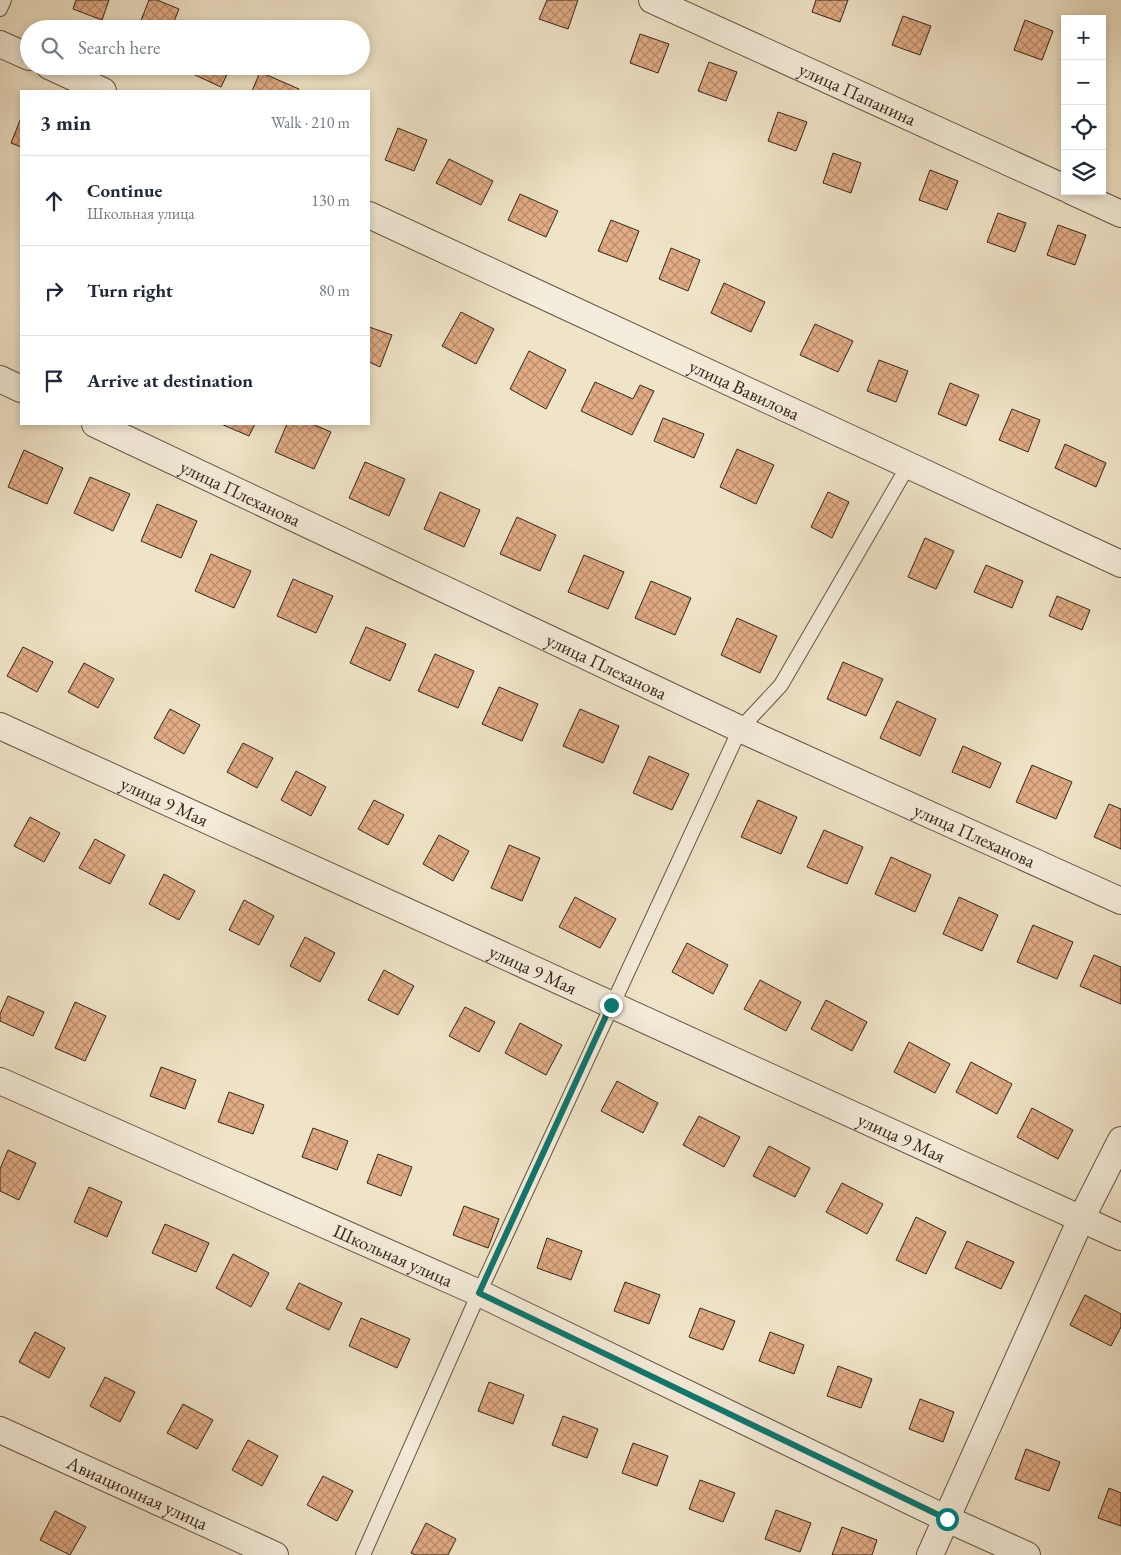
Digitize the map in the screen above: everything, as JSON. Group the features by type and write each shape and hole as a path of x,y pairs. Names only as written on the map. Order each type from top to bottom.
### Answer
{"street":[{"name":"улица Папанина","path":"652,0 1061,186"},
{"path":"0,44 20,53"},
{"path":"68,75 101,90"},
{"path":"1080,195 1121,214"},
{"name":"улица Вавилова","path":"370,215 1121,564"},
{"path":"0,379 20,389"},
{"name":"улица Плеханова","path":"97,425 740,730 1121,901"},
{"name":"улица 9 Мая","path":"0,726 1121,1237"},
{"name":"Школьная улица","path":"0,1081 479,1293 947,1519 1027,1555"},
{"path":"930,1555 1081,1219 1121,1140"},
{"name":"Авиационная улица","path":"0,1430 275,1555"}],"lane":[{"path":"0,9 4,0"},
{"path":"363,1555 479,1293 740,730 780,685 908,466"}],"building":[{"path":"76,0 109,0 102,20 73,9"},
{"path":"149,0 157,0 179,9 175,20 141,20"},
{"path":"547,0 578,0 568,29 539,19"},
{"path":"816,0 848,0 840,22 812,12"},
{"path":"903,16 931,26 920,55 892,45"},
{"path":"1025,20 1053,31 1042,60 1014,50"},
{"path":"640,34 669,44 658,73 630,63"},
{"path":"709,62 737,72 726,101 698,91"},
{"path":"195,75 227,75 221,87"},
{"path":"259,75 267,75 299,89 298,90 252,90"},
{"path":"778,112 807,122 796,151 768,141"},
{"path":"20,120 20,147 11,143"},
{"path":"398,128 427,140 414,171 385,160"},
{"path":"833,153 861,163 851,193 823,183"},
{"path":"449,159 493,181 481,205 436,183"},
{"path":"930,170 958,181 947,210 919,200"},
{"path":"520,194 558,211 546,237 508,220"},
{"path":"998,213 1026,223 1015,252 987,242"},
{"path":"611,220 639,231 627,262 598,251"},
{"path":"1058,225 1086,235 1075,265 1047,255"},
{"path":"671,248 700,260 688,291 659,279"},
{"path":"724,283 765,302 751,332 711,313"},
{"path":"461,312 494,329 476,364 442,346"},
{"path":"815,324 853,341 838,372 800,355"},
{"path":"370,327 392,335 380,367 370,362"},
{"path":"529,351 566,370 546,409 510,389"},
{"path":"879,360 908,371 896,402 867,391"},
{"path":"595,382 633,399 640,385 654,391 632,435 581,411"},
{"path":"950,383 979,395 966,426 938,414"},
{"path":"1012,409 1040,420 1028,452 999,440"},
{"path":"663,418 704,434 694,458 654,441"},
{"path":"223,425 254,425 249,436"},
{"path":"287,425 314,425 331,432 314,469 275,452"},
{"path":"1065,444 1106,463 1096,487 1055,468"},
{"path":"737,449 774,465 756,504 720,487"},
{"path":"24,450 63,468 47,504 8,487"},
{"path":"365,462 405,479 389,516 349,498"},
{"path":"90,477 130,494 113,531 74,513"},
{"path":"440,492 480,510 464,547 424,529"},
{"path":"828,492 849,502 832,538 811,527"},
{"path":"157,504 197,521 181,558 141,541"},
{"path":"517,517 556,535 540,571 500,554"},
{"path":"925,538 954,551 936,589 908,577"},
{"path":"211,554 251,571 234,608 195,591"},
{"path":"584,555 624,572 608,609 568,592"},
{"path":"986,565 1023,581 1012,608 974,592"},
{"path":"293,579 333,596 316,633 277,616"},
{"path":"651,581 691,598 675,635 635,618"},
{"path":"1057,596 1090,610 1082,630 1049,616"},
{"path":"737,618 777,636 760,673 721,655"},
{"path":"366,627 406,644 390,681 350,663"},
{"path":"23,647 53,662 37,692 7,676"},
{"path":"435,654 474,671 458,708 418,691"},
{"path":"843,662 883,679 866,716 827,699"},
{"path":"84,663 114,679 98,708 68,692"},
{"path":"499,687 538,704 522,741 482,724"},
{"path":"897,701 936,719 920,756 880,738"},
{"path":"170,709 200,725 184,754 154,738"},
{"path":"580,709 619,726 603,763 563,746"},
{"path":"243,743 273,758 257,788 227,772"},
{"path":"963,746 1001,763 990,788 952,772"},
{"path":"649,756 689,774 672,810 633,793"},
{"path":"1032,765 1072,782 1056,819 1016,802"},
{"path":"296,771 326,787 311,816 281,800"},
{"path":"374,800 404,815 388,845 358,829"},
{"path":"758,800 797,817 781,854 741,837"},
{"path":"1109,804 1121,809 1121,849 1094,837"},
{"path":"30,817 60,833 44,862 14,846"},
{"path":"824,830 863,847 847,884 807,867"},
{"path":"439,835 469,851 453,881 423,864"},
{"path":"95,839 125,855 110,884 79,868"},
{"path":"509,845 540,858 522,901 491,888"},
{"path":"891,857 931,875 915,912 875,894"},
{"path":"164,874 195,891 179,920 149,904"},
{"path":"575,897 616,919 600,948 559,927"},
{"path":"959,897 998,915 982,951 943,934"},
{"path":"244,900 274,916 259,945 229,930"},
{"path":"1033,925 1073,942 1057,979 1017,962"},
{"path":"305,937 335,953 320,982 290,966"},
{"path":"687,943 728,965 713,994 672,972"},
{"path":"1094,955 1121,967 1121,1004 1080,986"},
{"path":"384,970 414,986 398,1015 368,1000"},
{"path":"760,980 801,1002 786,1031 744,1009"},
{"path":"8,996 44,1012 33,1036 0,1021 0,1014"},
{"path":"826,1000 867,1022 852,1051 811,1029"},
{"path":"75,1002 106,1016 85,1061 55,1048"},
{"path":"465,1007 495,1022 479,1052 449,1036"},
{"path":"520,1023 562,1045 546,1075 505,1053"},
{"path":"909,1042 950,1064 935,1093 894,1072"},
{"path":"971,1062 1012,1084 997,1114 956,1092"},
{"path":"161,1067 196,1080 185,1109 150,1096"},
{"path":"617,1081 658,1103 643,1133 601,1111"},
{"path":"229,1092 264,1105 253,1134 218,1122"},
{"path":"1032,1108 1073,1130 1058,1159 1017,1137"},
{"path":"699,1116 740,1137 724,1167 683,1145"},
{"path":"313,1128 348,1141 337,1170 302,1157"},
{"path":"769,1146 810,1168 795,1197 753,1176"},
{"path":"8,1150 36,1163 19,1200 0,1191 0,1169"},
{"path":"378,1154 412,1167 401,1196 367,1183"},
{"path":"842,1183 883,1204 867,1234 826,1212"},
{"path":"89,1187 122,1202 107,1237 74,1222"},
{"path":"464,1206 499,1219 488,1248 453,1235"},
{"path":"916,1217 946,1232 926,1274 896,1260"},
{"path":"165,1224 209,1243 196,1272 152,1253"},
{"path":"547,1238 582,1251 571,1280 537,1268"},
{"path":"967,1241 1014,1262 1001,1289 955,1268"},
{"path":"233,1254 269,1273 251,1307 216,1288"},
{"path":"625,1282 660,1295 649,1324 614,1311"},
{"path":"299,1283 342,1303 329,1330 286,1309"},
{"path":"1085,1295 1121,1314 1121,1327 1111,1346 1070,1325"},
{"path":"700,1308 735,1321 723,1350 689,1337"},
{"path":"361,1318 410,1339 397,1368 349,1346"},
{"path":"35,1332 65,1348 49,1378 19,1362"},
{"path":"770,1332 804,1345 794,1374 759,1361"},
{"path":"838,1366 872,1379 861,1408 827,1396"},
{"path":"105,1377 135,1392 120,1422 90,1406"},
{"path":"489,1382 524,1395 513,1424 478,1411"},
{"path":"920,1399 954,1412 943,1442 909,1429"},
{"path":"183,1404 213,1420 197,1449 167,1433"},
{"path":"563,1416 598,1429 587,1458 552,1445"},
{"path":"248,1440 278,1456 262,1486 232,1470"},
{"path":"633,1443 668,1456 657,1486 622,1473"},
{"path":"1026,1449 1060,1462 1049,1491 1015,1479"},
{"path":"323,1476 353,1491 337,1521 307,1505"},
{"path":"700,1480 735,1493 723,1522 689,1509"},
{"path":"1109,1488 1121,1493 1121,1526 1098,1518"},
{"path":"776,1510 811,1523 800,1552 765,1539"},
{"path":"55,1511 86,1527 70,1555 40,1540"},
{"path":"426,1523 456,1539 448,1555 415,1555 411,1553"},
{"path":"842,1527 877,1540 872,1555 832,1555"}],"route":[{"path":"611,1005 479,1293 947,1519"}]}
